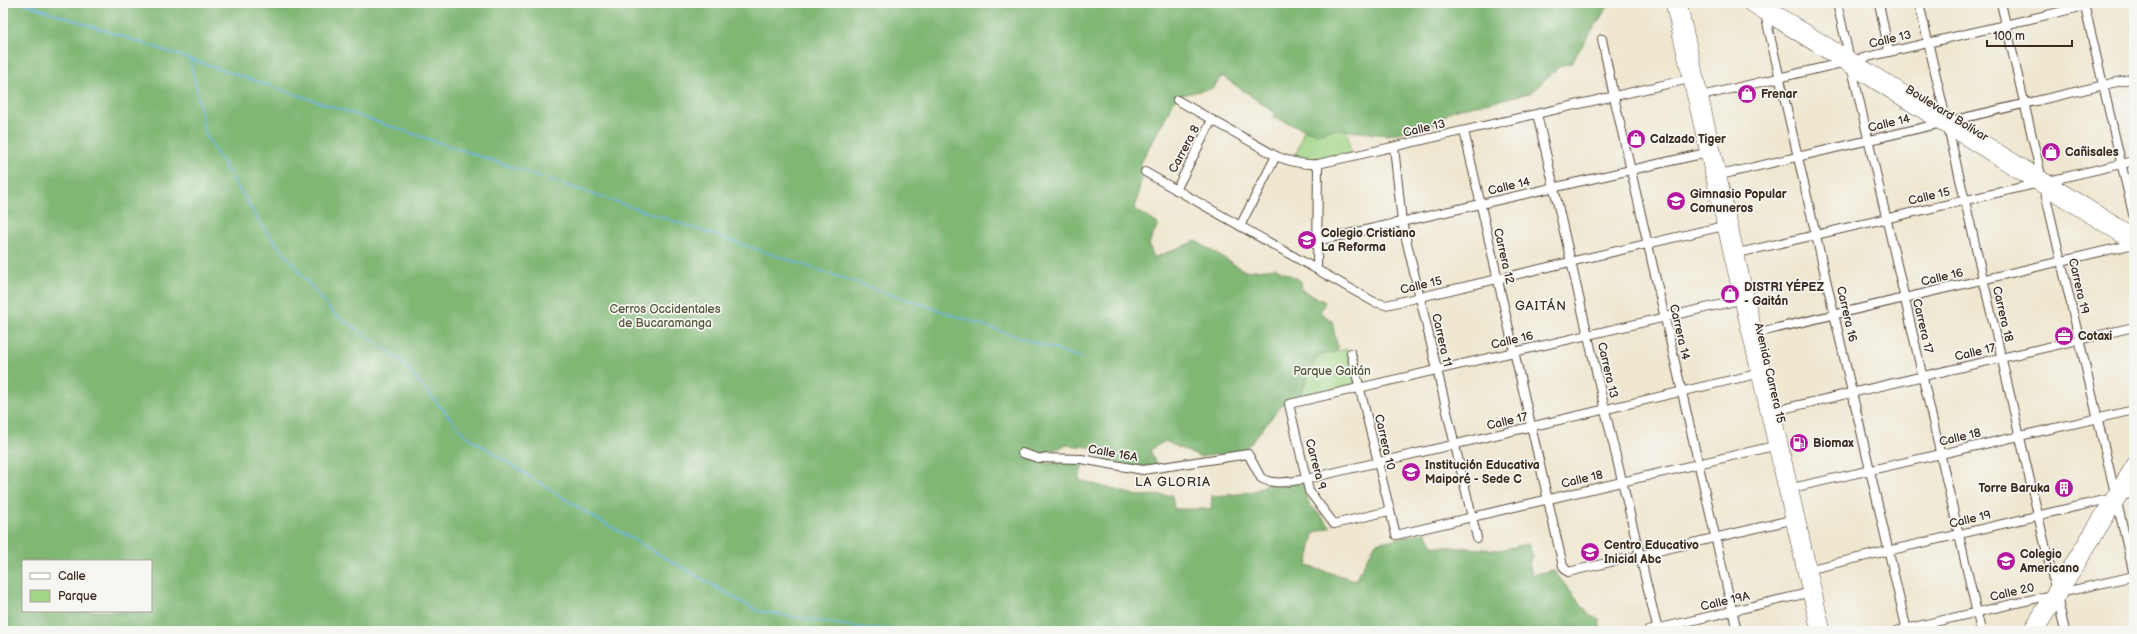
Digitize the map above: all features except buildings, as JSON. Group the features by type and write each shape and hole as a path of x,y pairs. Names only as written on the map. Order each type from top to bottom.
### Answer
{"main road":[{"name":"Avenida Carrera 15","path":"1671,3 1706,153 1756,333 1825,631"},
{"name":"Avenida Carrera 15","path":"1681,3 1720,175 1727,226"},
{"name":"Boulevard Bolívar","path":"1746,3 1850,62"},
{"name":"Boulevard Bolívar","path":"1763,3 1850,62 2043,182 2134,242"},
{"name":"Avenida Carrera 15","path":"1734,254 1740,300 1817,631"},
{"path":"2028,631 2056,594 2116,498 2134,461"},
{"path":"2116,498 2134,476"},
{"path":"2038,631 2056,594"}],"street":[{"name":"Carrera 16","path":"1763,3 1907,630"},
{"name":"Carrera 17","path":"1837,3 1981,631"},
{"path":"1879,3 1890,52"},
{"name":"Carrera 18","path":"1918,3 2065,631"},
{"name":"Carrera 19","path":"2002,3 2134,575"},
{"name":"Calle 13","path":"1701,96 1850,62 2084,4"},
{"path":"2084,4 2134,218"},
{"name":"Carrera 14","path":"1602,39 1630,170 1737,631"},
{"name":"Calle 14","path":"1720,175 2134,78"},
{"name":"Calle 13","path":"1177,100 1276,156 1297,163 1318,164 1689,79"},
{"name":"Carrera 13","path":"1538,114 1605,410 1658,630"},
{"name":"Carrera 8","path":"1176,190 1212,120"},
{"name":"Carrera 12","path":"1464,131 1563,566 1568,572 1640,555"},
{"name":"Carrera 11","path":"1394,147 1402,222 1477,538"},
{"name":"Calle 14","path":"1317,241 1706,153"},
{"path":"1240,226 1276,156"},
{"name":"Calle 15","path":"1734,254 2134,161"},
{"path":"1317,269 1318,164"},
{"name":"Calle 15","path":"1145,172 1380,304 1394,304 1727,226"},
{"name":"Calle 16","path":"1756,333 2061,262 2134,242"},
{"name":"Calle 16","path":"1289,404 1740,300"},
{"name":"Calle 17","path":"1774,411 2134,327"},
{"name":"Carrera 10","path":"1351,353 1396,535"},
{"name":"Calle 17","path":"1261,478 1278,482 1306,479 1531,428 1758,374"},
{"name":"Carrera 9","path":"1289,404 1306,479 1312,496 1334,524 1389,511"},
{"name":"Calle 18","path":"1792,488 2134,410"},
{"name":"Calle 18","path":"1396,535 1774,446"},
{"name":"Calle 16A","path":"1022,453 1038,458 1081,459 1136,470 1248,454 1261,478"},
{"name":"Calle 19","path":"1811,569 2134,493"},
{"path":"1640,555 1791,520"},
{"name":"Calle 20","path":"1896,631 1907,630 2134,575"},
{"name":"Calle 19A","path":"1648,631 1658,630 1808,593"}],"green space":[{"name":"Cerros Occidentales de Bucaramanga","path":"3,3 1610,3 1571,63 1560,66 1530,93 1453,110 1434,124 1389,135 1333,129 1317,134 1273,117 1274,112 1222,76 1213,88 1177,96 1141,162 1142,176 1135,209 1158,224 1149,244 1153,258 1196,241 1245,271 1276,268 1301,281 1302,290 1325,302 1320,312 1332,321 1338,351 1317,356 1299,397 1286,400 1244,451 1199,457 1165,441 1150,450 1156,465 1137,468 1104,461 1102,448 1066,445 1048,452 1046,463 1083,462 1079,480 1138,496 1172,495 1174,509 1211,509 1212,496 1240,494 1257,490 1267,484 1303,483 1307,501 1331,527 1314,533 1307,566 1355,580 1376,543 1426,532 1433,546 1499,550 1528,544 1533,556 1529,562 1532,575 1553,570 1590,616 1599,619 1601,631 3,631"},
{"path":"1304,129 1317,134 1333,129 1347,130 1351,153 1314,160 1295,159"},
{"name":"Parque Gaitán","path":"1347,349 1355,385 1299,397 1317,356"}],"waterway":[{"path":"23,3 1081,358"},
{"path":"190,59 206,136 263,227 332,312 399,359 465,435 587,513 758,611 856,627 922,631"},
{"path":"924,631 1023,631"}],"place":[{"name":"Frenar","path":"1747,94"},
{"name":"Calzado Tiger","path":"1636,139"},
{"name":"Cañisales","path":"2051,152"},
{"name":"Gimnasio Popular Comuneros","path":"1676,201"},
{"name":"Colegio Cristiano La Reforma","path":"1307,240"},
{"name":"DISTRI YÉPEZ - Gaitán","path":"1730,294"},
{"name":"Cotaxi","path":"2064,336"},
{"name":"Biomax","path":"1799,443"},
{"name":"Institución Educativa Maiporé - Sede C","path":"1411,472"},
{"name":"Torre Baruka","path":"2064,488"},
{"name":"Centro Educativo Inicial Abc","path":"1590,552"},
{"name":"Colegio Americano","path":"2006,561"}],"district":[{"name":"GAITÁN","path":"1541,305"},
{"name":"LA GLORIA","path":"1173,481"}]}
